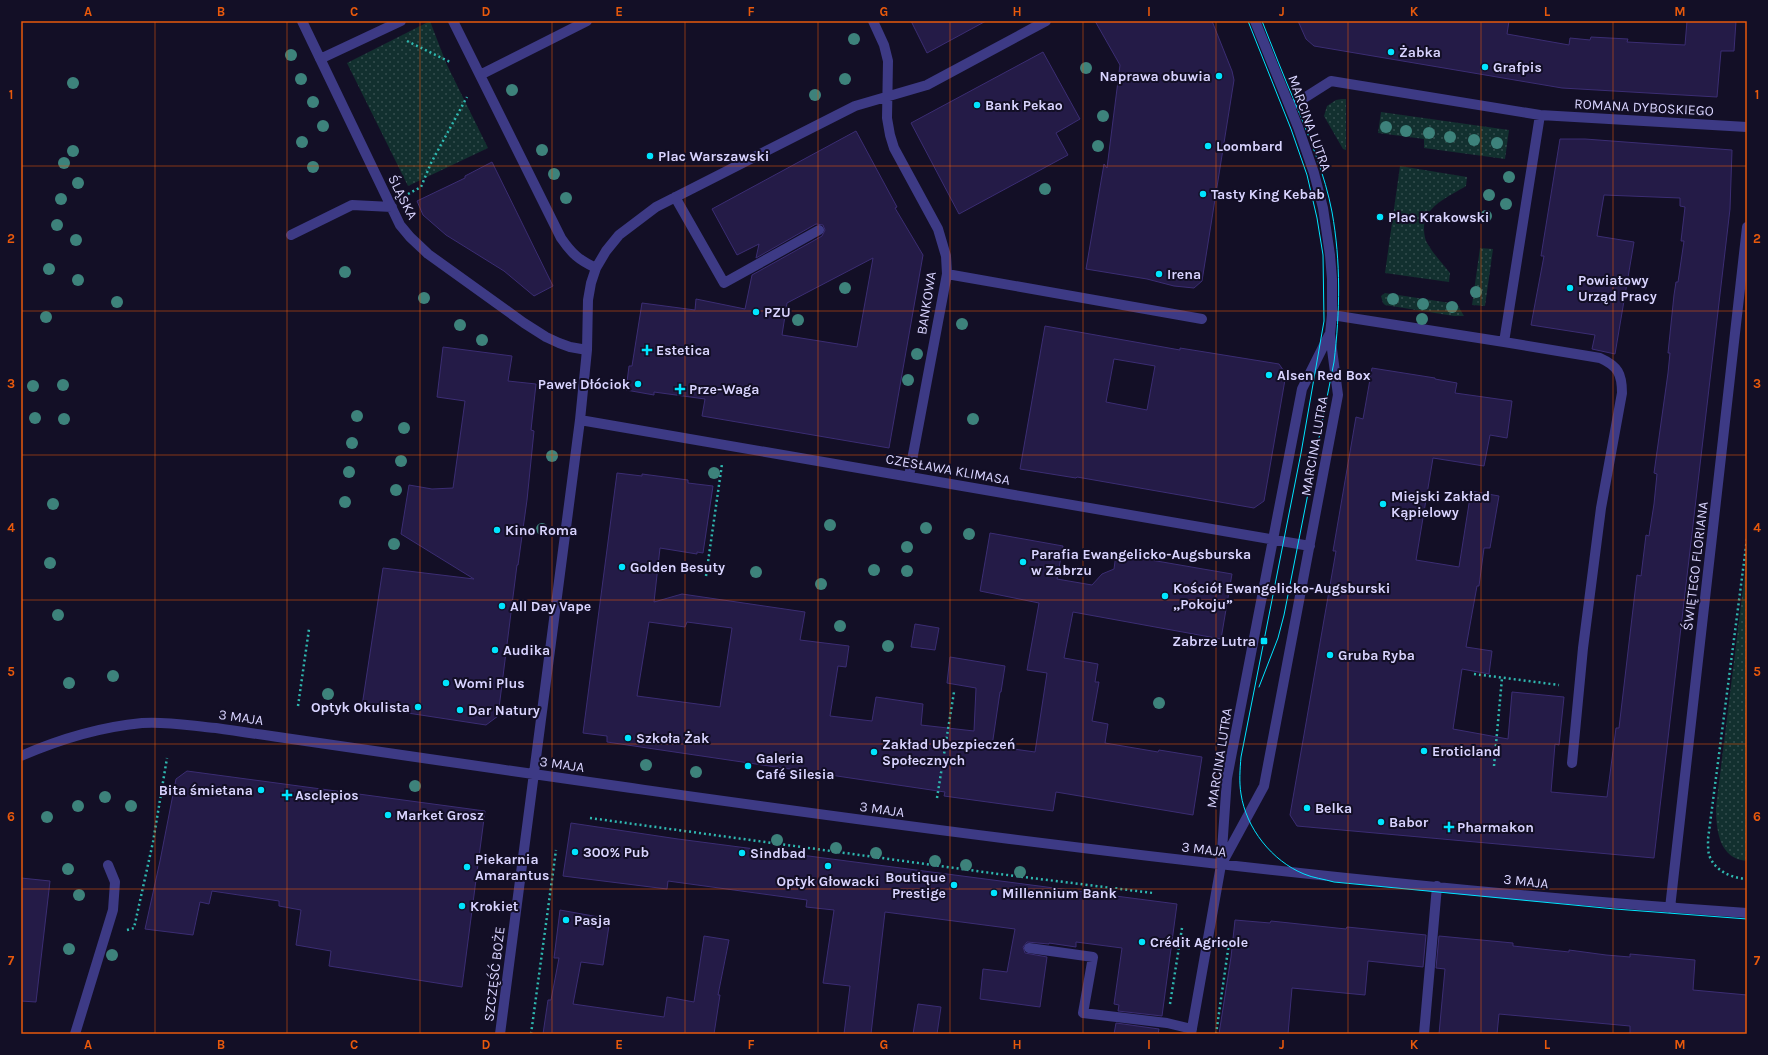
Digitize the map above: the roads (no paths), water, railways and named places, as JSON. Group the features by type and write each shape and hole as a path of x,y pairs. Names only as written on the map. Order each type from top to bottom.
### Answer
{"street":[{"name":"ŚLĄSKA","path":"302,21 400,225 410,237 428,254 546,337 570,347 587,350"},
{"path":"320,59 401,21"},
{"path":"453,21 561,238 571,253 583,262 596,268"},
{"path":"480,75 586,21"},
{"name":"BANKOWA","path":"873,21 884,45 888,61 887,118 894,148 938,229 946,256 947,274 909,476"},
{"name":"SZCZĘŚĆ BOŻE","path":"500,1034 580,420 587,350 588,300 591,283 596,268 606,251 619,235 656,207 855,106 927,85 1046,21"},
{"name":"MARCINA LUTRA","path":"1221,865 1264,786 1338,395 1330,334 1332,315 1332,279 1323,208 1314,173 1290,107 1255,21"},
{"path":"1290,107 1331,81 1540,115 1504,342"},
{"name":"ROMANA DYBOSKIEGO","path":"1540,115 1747,127"},
{"path":"675,197 724,283 819,230"},
{"path":"291,235 352,205 392,207"},
{"name":"ŚWIĘTEGO FLORIANA","path":"1670,908 1747,227"},
{"path":"947,274 1202,319"},
{"path":"1332,315 1600,358 1610,362 1617,370 1622,380 1622,393 1600,516 1572,763"},
{"name":"MARCINA LUTRA","path":"1221,865 1227,778 1302,389 1330,334"},
{"name":"CZESŁAWA KLIMASA","path":"580,420 1310,546"},
{"name":"3 MAJA","path":"21,756 47,744 83,732 143,723 216,728 910,827 1221,865 1670,908 1747,913"},
{"path":"75,1034 113,910 115,882 108,865"},
{"path":"1029,948 1093,957 1083,1013 1167,1024 1191,1032 1221,865"},
{"path":"1424,1034 1438,886"}],"tram line":[{"path":"1248,21 1291,129 1307,175 1317,218 1323,255 1324,321 1301,453 1241,757 1241,794 1248,819 1262,842 1281,861 1307,875 1334,882 1615,909 1747,919"},
{"path":"1259,687 1278,638 1284,615 1334,362 1339,287 1335,231 1325,184 1312,144 1262,21"}],"place":[{"name":"Żabka","path":"1391,52"},
{"name":"Grafpis","path":"1485,67"},
{"name":"Naprawa obuwia","path":"1219,76"},
{"name":"Bank Pekao","path":"977,105"},
{"name":"Loombard","path":"1208,146"},
{"name":"Plac Warszawski","path":"650,156"},
{"name":"Tasty King Kebab","path":"1203,194"},
{"name":"Plac Krakowski","path":"1380,217"},
{"name":"Irena","path":"1159,274"},
{"name":"Powiatowy Urząd Pracy","path":"1570,288"},
{"name":"PZU","path":"756,312"},
{"name":"Estetica","path":"647,350"},
{"name":"Alsen Red Box","path":"1269,375"},
{"name":"Paweł Dłóciok","path":"638,384"},
{"name":"Prze-Waga","path":"680,389"},
{"name":"Miejski Zakład Kąpielowy","path":"1383,504"},
{"name":"Kino Roma","path":"497,530"},
{"name":"Parafia Ewangelicko-Augsburska w Zabrzu","path":"1023,562"},
{"name":"Golden Besuty","path":"622,567"},
{"name":"Kościół Ewangelicko-Augsburski „Pokoju”","path":"1165,596"},
{"name":"All Day Vape","path":"502,606"},
{"name":"Zabrze Lutra","path":"1264,641"},
{"name":"Audika","path":"495,650"},
{"name":"Gruba Ryba","path":"1330,655"},
{"name":"Womi Plus","path":"446,683"},
{"name":"Optyk Okulista","path":"418,707"},
{"name":"Dar Natury","path":"460,710"},
{"name":"Szkoła Żak","path":"628,738"},
{"name":"Eroticland","path":"1424,751"},
{"name":"Zakład Ubezpieczeń Społecznych","path":"874,752"},
{"name":"Galeria Café Silesia","path":"748,766"},
{"name":"Bita śmietana","path":"261,790"},
{"name":"Asclepios","path":"287,795"},
{"name":"Belka","path":"1307,808"},
{"name":"Market Grosz","path":"388,815"},
{"name":"Babor","path":"1381,822"},
{"name":"Pharmakon","path":"1449,827"},
{"name":"300% Pub","path":"575,852"},
{"name":"Sindbad","path":"742,853"},
{"name":"Optyk Głowacki","path":"828,866"},
{"name":"Piekarnia Amarantus","path":"467,867"},
{"name":"Boutique Prestige","path":"954,885"},
{"name":"Millennium Bank","path":"994,893"},
{"name":"Krokiet","path":"462,906"},
{"name":"Pasja","path":"566,920"},
{"name":"Crédit Agricole","path":"1142,942"}]}
